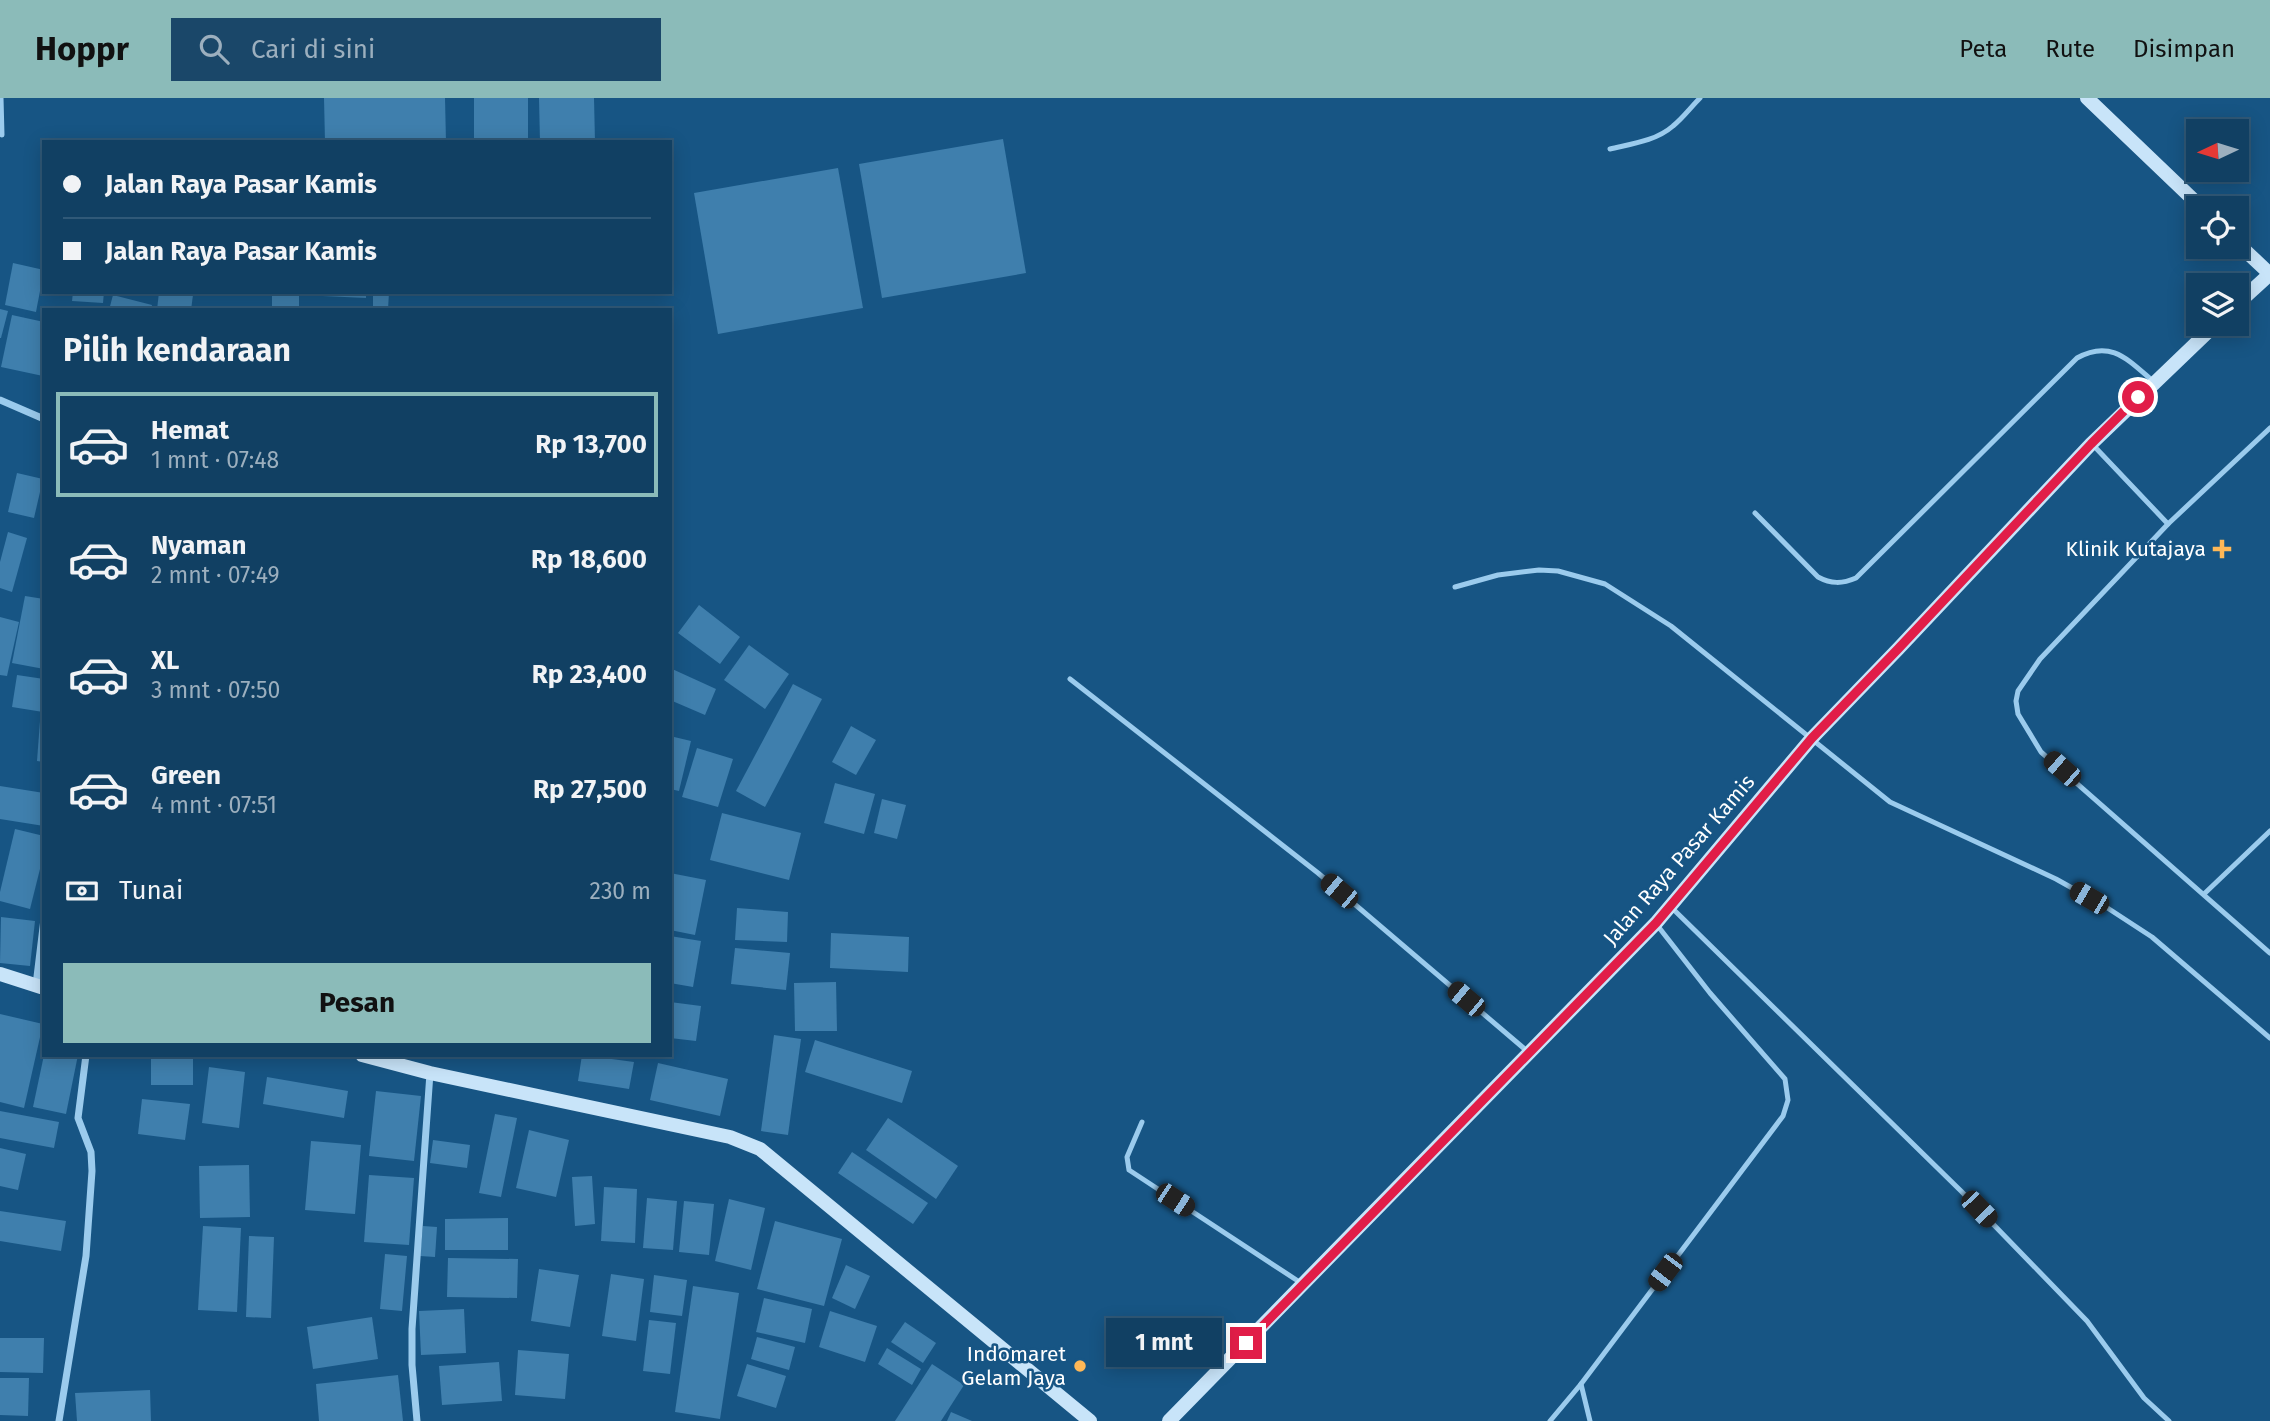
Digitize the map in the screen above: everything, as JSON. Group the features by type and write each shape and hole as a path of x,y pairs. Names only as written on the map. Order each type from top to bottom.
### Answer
{"main road":[{"path":"2087,98 2189,196"},
{"path":"2249,254 2270,274 2249,293"},
{"name":"Jalan Raya Pasar Kamis","path":"1169,1421 1656,923 1812,738 2091,444 2203,336"},
{"path":"0,974 40,986"},
{"path":"370,1057 430,1073 730,1137 760,1149 1090,1421"}],"street":[{"path":"0,400 42,418"},
{"path":"40,986 42,952"},
{"path":"59,1421 86,1256 92,1171 88,1143 78,1118 86,1057"},
{"path":"417,1421 412,1329 430,1073"}],"lane":[{"path":"1,98 2,135"},
{"path":"1610,149 1662,133 1672,127 1700,98"},
{"path":"1755,513 1818,577 1827,582 1849,581 1856,578 2077,358 2097,349 2116,353 2154,382"},
{"path":"2270,428 2168,524 2040,659 2018,691 2016,701 2018,714 2041,752 2270,953"},
{"path":"2091,444 2168,524"},
{"path":"1455,587 1498,575 1539,570 1558,571 1605,584 1671,626 1890,802 2056,879 2152,937 2270,1038"},
{"path":"1070,679 1318,873 1530,1053"},
{"path":"2204,894 2270,831"},
{"path":"1671,906 1971,1201 2087,1321 2144,1398 2169,1421"},
{"path":"1550,1421 1581,1384 1783,1116 1788,1100 1785,1079 1710,993 1656,923"},
{"path":"1142,1122 1127,1157 1129,1170 1304,1285"},
{"path":"1581,1384 1590,1421"}],"building":[{"path":"324,98 445,98 446,140 325,140"},
{"path":"474,98 528,98 528,140 474,140"},
{"path":"539,98 594,98 595,140 540,140"},
{"path":"1003,139 1026,273 882,298 859,164"},
{"path":"838,168 863,308 718,334 694,193"},
{"path":"13,263 42,270 36,312 5,305"},
{"path":"73,294 104,294 103,303 72,301"},
{"path":"159,294 193,295 191,308 157,308"},
{"path":"299,294 299,308 272,308 272,295"},
{"path":"366,294 366,298 301,295"},
{"path":"373,294 389,294 388,308 373,308"},
{"path":"113,295 152,305 151,308 110,308"},
{"path":"0,309 8,311 1,338 0,338"},
{"path":"12,315 42,322 42,376 1,367"},
{"path":"17,473 42,479 34,518 8,512"},
{"path":"8,532 27,538 12,592 0,588 0,562"},
{"path":"25,596 42,599 42,669 12,663"},
{"path":"699,605 740,637 720,664 678,633"},
{"path":"0,617 19,622 7,676 0,675"},
{"path":"749,645 789,674 765,709 724,680"},
{"path":"672,669 716,689 705,715 672,701"},
{"path":"17,675 42,679 42,712 12,707"},
{"path":"793,684 822,699 765,807 736,791"},
{"path":"40,721 42,721 42,762 37,761"},
{"path":"851,726 876,740 856,775 832,762"},
{"path":"672,736 691,741 679,791 672,789"},
{"path":"697,748 733,759 718,807 682,797"},
{"path":"835,783 875,794 864,834 824,823"},
{"path":"0,786 42,793 42,826 0,819"},
{"path":"882,799 906,805 897,839 874,833"},
{"path":"722,813 801,833 789,880 710,860"},
{"path":"15,829 42,836 42,861 30,909 0,901"},
{"path":"672,873 706,880 695,935 672,930"},
{"path":"737,908 788,912 787,942 735,940"},
{"path":"1,917 35,921 30,966 0,963"},
{"path":"831,933 909,937 908,972 830,968"},
{"path":"672,936 701,941 693,987 672,983"},
{"path":"735,948 790,953 786,990 731,984"},
{"path":"836,982 837,1031 795,1031 794,983"},
{"path":"672,1002 701,1006 696,1041 672,1038"},
{"path":"0,1014 42,1024 24,1108 0,1102"},
{"path":"774,1035 801,1039 788,1135 761,1131"},
{"path":"815,1040 912,1071 902,1103 805,1072"},
{"path":"44,1057 78,1057 66,1114 33,1107"},
{"path":"151,1057 193,1057 193,1085 151,1085"},
{"path":"582,1057 634,1062 629,1089 578,1081"},
{"path":"658,1063 728,1079 720,1116 650,1100"},
{"path":"209,1067 245,1072 239,1128 202,1123"},
{"path":"267,1077 348,1091 344,1118 263,1104"},
{"path":"376,1091 421,1096 414,1161 369,1156"},
{"path":"142,1099 190,1104 185,1140 138,1134"},
{"path":"0,1111 59,1122 54,1148 0,1138"},
{"path":"495,1114 517,1118 501,1197 479,1193"},
{"path":"888,1118 958,1166 936,1199 866,1150"},
{"path":"529,1130 569,1140 556,1197 516,1188"},
{"path":"433,1140 470,1145 467,1168 430,1163"},
{"path":"311,1141 361,1145 355,1214 305,1210"},
{"path":"0,1148 26,1154 18,1190 0,1186"},
{"path":"852,1152 928,1203 913,1224 838,1173"},
{"path":"249,1165 250,1217 200,1218 199,1166"},
{"path":"369,1175 414,1178 409,1245 364,1242"},
{"path":"592,1176 595,1224 575,1226 572,1177"},
{"path":"604,1187 637,1189 635,1243 601,1241"},
{"path":"647,1198 677,1201 673,1250 643,1248"},
{"path":"729,1199 765,1208 751,1270 715,1261"},
{"path":"684,1201 714,1204 709,1255 679,1252"},
{"path":"0,1211 66,1221 61,1251 0,1241"},
{"path":"508,1218 508,1250 445,1250 445,1219"},
{"path":"775,1221 842,1239 824,1306 757,1289"},
{"path":"203,1226 241,1228 237,1312 198,1310"},
{"path":"423,1226 437,1227 435,1257 420,1256"},
{"path":"249,1236 274,1237 271,1318 246,1317"},
{"path":"385,1254 407,1256 402,1311 380,1309"},
{"path":"448,1258 518,1259 517,1298 447,1297"},
{"path":"846,1265 870,1276 855,1309 832,1298"},
{"path":"539,1269 579,1275 570,1327 531,1321"},
{"path":"611,1274 644,1279 636,1341 602,1336"},
{"path":"654,1275 687,1280 682,1316 650,1312"},
{"path":"693,1286 739,1293 720,1419 675,1412"},
{"path":"764,1298 812,1309 805,1343 756,1332"},
{"path":"464,1309 466,1353 421,1355 419,1311"},
{"path":"830,1311 877,1326 865,1362 819,1347"},
{"path":"372,1317 378,1359 313,1369 307,1327"},
{"path":"649,1320 676,1323 670,1374 643,1371"},
{"path":"905,1322 936,1343 923,1363 891,1342"},
{"path":"757,1337 795,1347 789,1370 751,1359"},
{"path":"0,1338 44,1338 43,1373 0,1372"},
{"path":"887,1348 921,1369 912,1385 878,1364"},
{"path":"518,1350 569,1354 565,1399 515,1395"},
{"path":"499,1362 502,1401 442,1405 439,1366"},
{"path":"747,1364 786,1376 776,1408 737,1396"},
{"path":"932,1364 964,1385 941,1421 895,1421"},
{"path":"398,1375 403,1421 319,1421 316,1384"},
{"path":"0,1378 29,1378 28,1416 0,1415"},
{"path":"150,1390 151,1421 77,1421 75,1393"},
{"path":"951,1412 972,1421 947,1421"}],"place":[{"name":"Klinik Kutajaya","path":"2222,549"},
{"name":"Indomaret Gelam Jaya","path":"1080,1366"}],"route":[{"path":"1246,1343 1656,923 1812,738 2138,397"}]}
